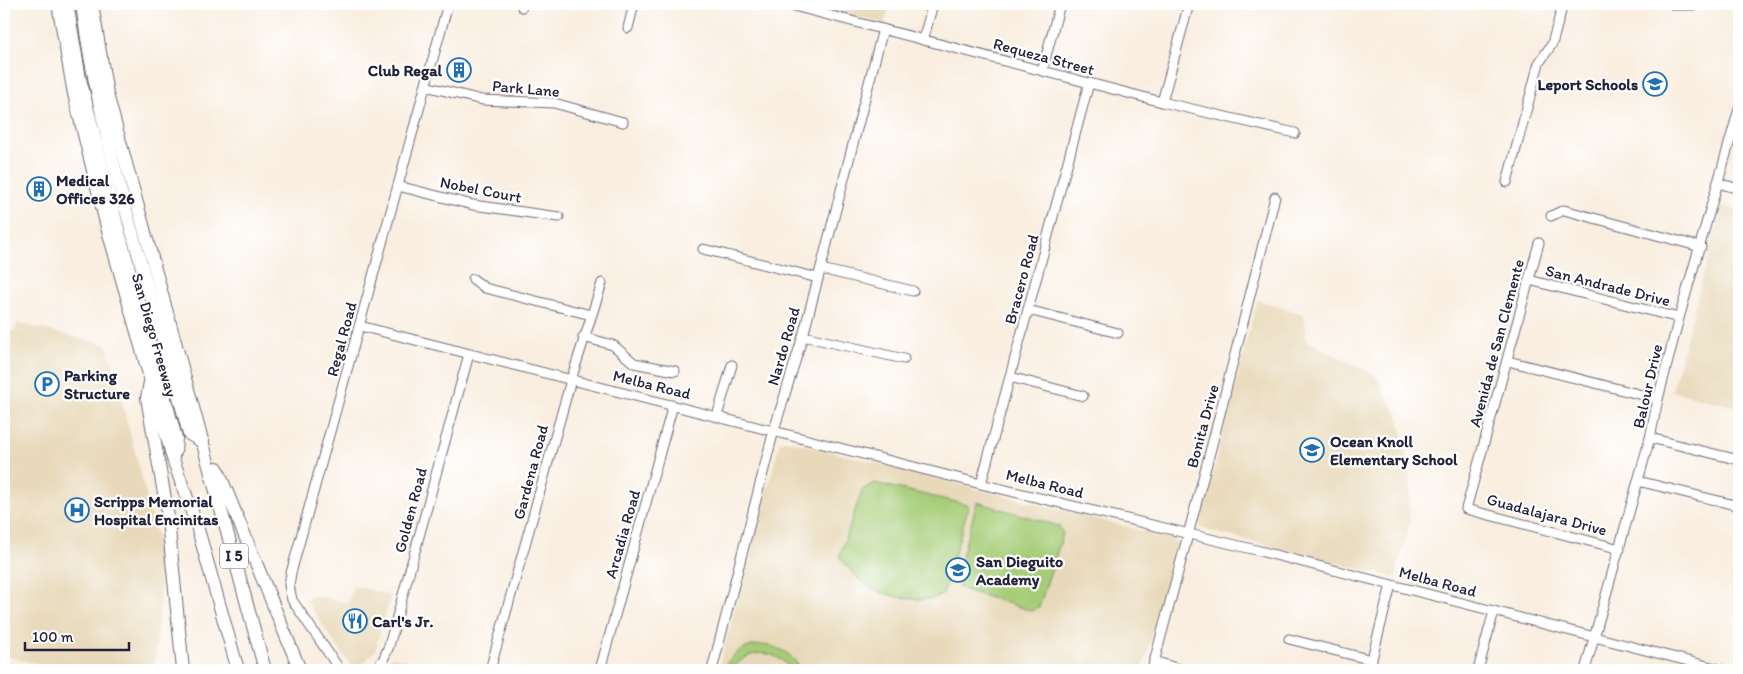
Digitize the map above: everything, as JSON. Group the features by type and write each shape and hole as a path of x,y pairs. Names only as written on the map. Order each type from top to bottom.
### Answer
{"highway":[{"name":"San Diego Freeway","path":"58,4 74,94 87,147 174,462 198,526 238,670"},
{"path":"67,4 83,88 117,225 176,438 174,462"},
{"path":"82,4 98,105 157,319 189,434 203,442"},
{"name":"San Diego Freeway","path":"92,4 108,94 265,670"},
{"path":"151,380 146,398 167,510 183,670"},
{"path":"196,417 300,670"}],"main road":[{"path":"1674,4 1694,4"}],"street":[{"name":"Regal Road","path":"340,670 292,600 289,585 448,4"},
{"path":"628,28 634,4"},
{"name":"Requeza Street","path":"786,4 1162,102 1295,133"},
{"path":"923,40 933,4"},
{"path":"1042,71 1060,4"},
{"path":"1162,102 1188,4"},
{"path":"1508,182 1539,63 1552,44 1563,4"},
{"name":"Nardo Road","path":"712,670 774,430 803,336 883,29"},
{"name":"Bracero Road","path":"982,484 1089,83"},
{"name":"Park Lane","path":"425,86 482,100 554,103 623,122"},
{"name":"Balour Drive","path":"1585,670 1650,438 1658,398 1679,318 1739,109"},
{"path":"1718,183 1739,190"},
{"name":"Nobel Court","path":"398,186 473,205 559,216"},
{"name":"Bonita Drive","path":"1182,670 1153,666 1189,534 1275,197"},
{"path":"1552,216 1564,210 1701,246"},
{"name":"Avenida de San Clemente","path":"1466,509 1539,243"},
{"path":"703,249 913,291"},
{"path":"473,279 485,288 590,315"},
{"name":"San Andrade Drive","path":"1528,280 1679,318"},
{"name":"Gardena Road","path":"490,670 583,337 602,283"},
{"path":"1028,310 1118,332"},
{"name":"Melba Road","path":"360,326 982,484 1391,584 1723,670"},
{"path":"803,336 904,359"},
{"path":"583,337 613,345 634,363 675,371"},
{"name":"Golden Road","path":"374,670 383,660 389,646 469,354"},
{"path":"1508,361 1658,398"},
{"path":"717,416 732,365"},
{"path":"1010,377 1083,396"},
{"name":"Arcadia Road","path":"600,670 673,405"},
{"path":"1650,438 1739,460"},
{"path":"1638,482 1739,506"},
{"name":"Guadalajara Drive","path":"1466,509 1620,549"},
{"path":"1369,670 1391,584"},
{"path":"1478,670 1494,612"},
{"path":"1289,639 1372,660"}],"shaded area":[{"path":"806,4 890,4 885,24"},
{"path":"1722,206 1739,211 1739,408 1672,391"},
{"name":"Ocean Knoll Elementary School","path":"1257,300 1304,314 1307,341 1375,375 1399,417 1411,484 1409,526 1395,578 1199,528"},
{"name":"Scripps Memorial Hospital Encinitas","path":"17,323 107,345 160,548 160,603 154,670 64,670 4,656 4,328 15,331"},
{"name":"San Dieguito Academy","path":"785,440 1175,539 1178,545 1142,670 718,670 780,443"},
{"path":"353,586 391,595 375,650 361,666 354,670 306,601 313,595 348,603"},
{"path":"392,657 451,670 381,670"}],"green space":[{"path":"874,483 969,505 943,594 935,598 914,599 880,592 863,583 839,557 862,490"},
{"path":"977,502 1059,526 1063,534 1039,607 1032,611 959,588 957,574"},
{"path":"758,645 777,648 788,654 800,669 809,670 791,670 778,658 762,654 745,658 732,670 723,670 729,660 737,653"}],"place":[{"name":"Club Regal","path":"459,70"},
{"name":"Leport Schools","path":"1655,84"},
{"name":"Medical Offices 326","path":"39,189"},
{"name":"Parking Structure","path":"47,384"},
{"name":"Ocean Knoll Elementary School","path":"1312,450"},
{"name":"Scripps Memorial Hospital Encinitas","path":"77,510"},
{"name":"San Dieguito Academy","path":"958,570"},
{"name":"Carl's Jr.","path":"355,621"}]}
